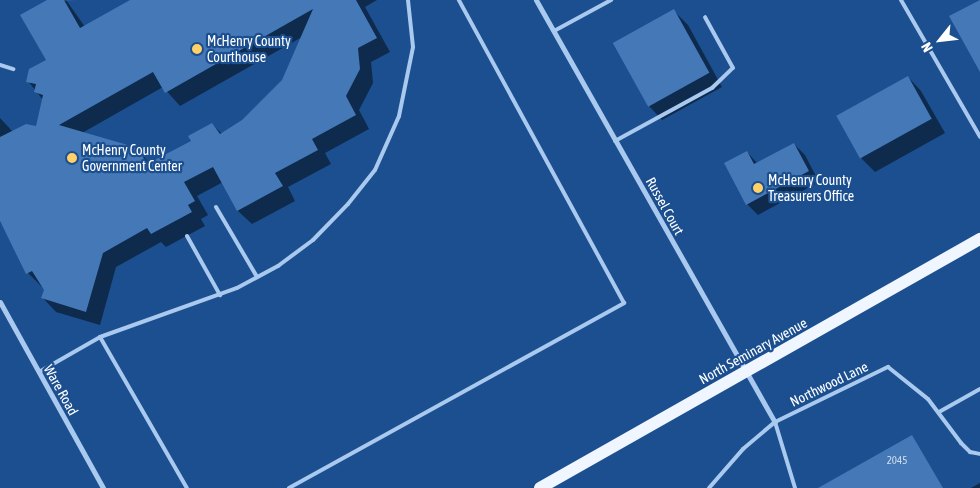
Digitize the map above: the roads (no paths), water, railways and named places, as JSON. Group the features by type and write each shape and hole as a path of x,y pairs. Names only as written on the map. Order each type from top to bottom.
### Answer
{"main road":[{"name":"North Seminary Avenue","path":"540,488 980,240"}],"street":[{"name":"Russel Court","path":"536,0 775,422"},
{"name":"Ware Road","path":"0,302 103,488"}],"lane":[{"path":"39,372 100,337 220,295 257,277 313,240 348,204 375,170 399,116 411,56 408,0"},
{"path":"289,488 624,303 459,0"},
{"path":"554,31 611,0"},
{"path":"902,0 980,137"},
{"path":"615,141 712,88 733,68 705,17"},
{"path":"0,65 12,69"},
{"path":"216,207 257,277"},
{"path":"187,236 220,295"},
{"path":"100,337 187,488"},
{"name":"Northwood Lane","path":"709,488 743,449 775,422 888,367 928,399 960,443 970,452 980,454"},
{"path":"939,412 980,389"},
{"path":"775,422 795,488"}],"place":[{"name":"McHenry County Courthouse","path":"197,49"},
{"name":"McHenry County Government Center","path":"72,158"},
{"name":"McHenry County Treasurers Office","path":"758,188"}]}
